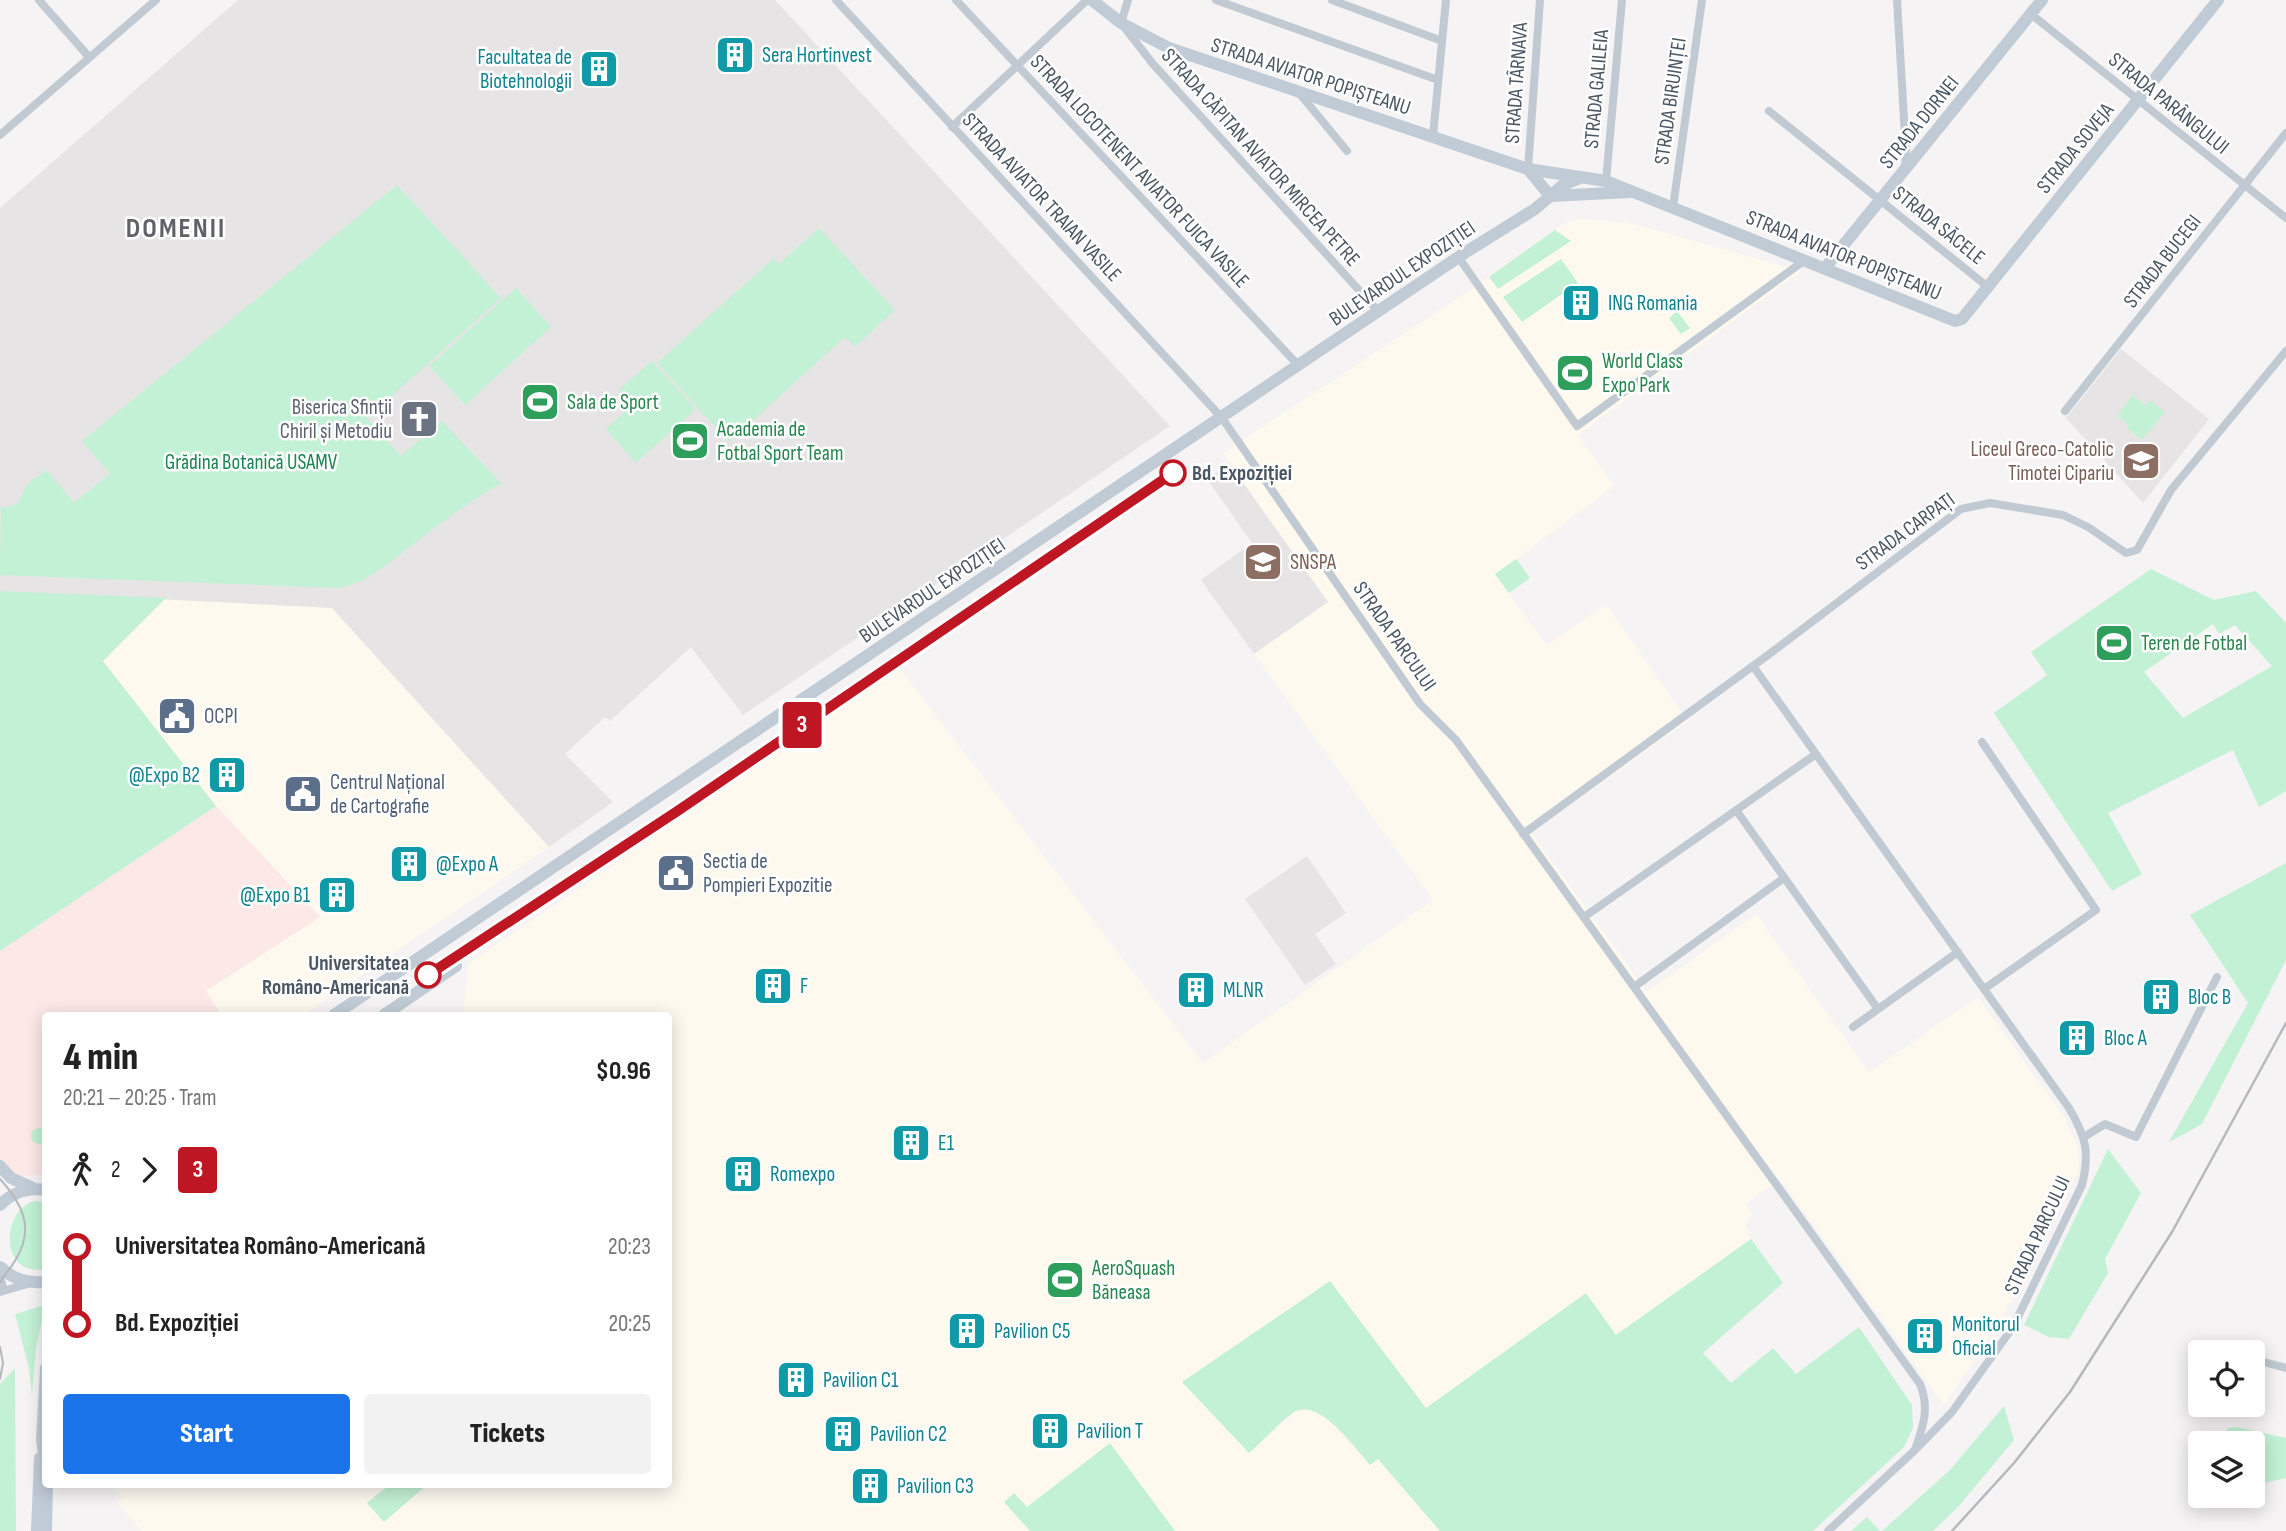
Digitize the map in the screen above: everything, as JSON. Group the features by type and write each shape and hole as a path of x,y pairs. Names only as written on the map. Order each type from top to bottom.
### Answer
{"street":[{"path":"39,0 89,57"},
{"path":"0,135 156,0"},
{"name":"STRADA AVIATOR TRAIAN VASILE","path":"836,0 1222,418"},
{"name":"STRADA LOCOTENENT AVIATOR FUICA VASILE","path":"956,0 1299,366"},
{"path":"952,127 1090,0"},
{"name":"STRADA AVIATOR POPIȘTEANU","path":"1090,0 1121,23 1169,48 1528,169 1606,181 1952,320 1962,319"},
{"path":"1121,23 1128,0"},
{"path":"1216,0 1438,80"},
{"path":"1332,0 1442,41"},
{"path":"1433,136 1446,0"},
{"name":"STRADA TÂRNAVA","path":"1528,169 1539,0"},
{"name":"STRADA GALILEIA","path":"1606,181 1622,0"},
{"name":"STRADA BIRUINȚEI","path":"1673,207 1702,0"},
{"path":"1897,0 1906,153 1904,171"},
{"name":"STRADA DORNEI","path":"1825,268 2042,0"},
{"name":"STRADA SOVEJA","path":"1962,319 2218,0"},
{"name":"STRADA PARÂNGULUI","path":"2031,14 2286,218"},
{"name":"STRADA CĂPITAN AVIATOR MIRCEA PETRE","path":"1121,23 1153,64 1379,312"},
{"path":"1298,91 1347,151"},
{"name":"STRADA SĂCELE","path":"1769,111 1988,287"},
{"name":"STRADA BUCEGI","path":"2065,411 2286,133"},
{"path":"1528,169 1550,196"},
{"path":"1549,171 1554,181 1550,196"},
{"name":"BULEVARDUL EXPOZIȚIEI","path":"338,1012 1535,209 1563,185 1580,178"},
{"name":"STRADA AVIATOR POPIȘTEANU","path":"1550,196 1634,191"},
{"path":"1459,258 1577,426 1805,260"},
{"name":"STRADA CARPAȚI","path":"1753,666 1950,516 1969,506 1990,503 2063,515 2088,527 2126,553 2137,550 2171,490 2286,351"},
{"name":"STRADA PARCULUI","path":"1222,418 1420,704 1451,734 1920,1384 1926,1410 1915,1451"},
{"path":"1523,834 1753,666"},
{"name":"STRADA PARCULUI","path":"1753,666 2069,1108 2084,1138 2087,1160 2082,1185 2013,1327 1952,1412 1915,1451 1828,1531"},
{"path":"1982,742 2096,910 1984,989"},
{"path":"1584,918 1816,754"},
{"path":"1736,810 1878,1009"},
{"path":"1634,987 1784,878"},
{"path":"1853,1027 1958,952"},
{"path":"388,1012 456,965"},
{"path":"2084,1138 2105,1124 2136,1137 2217,977"},
{"path":"0,1166 11,1178 39,1189"},
{"path":"0,1205 14,1194 39,1189"},
{"path":"0,1267 12,1277 39,1282"},
{"path":"0,1277 2,1292 39,1282"},
{"path":"2265,1362 2286,1368"},
{"path":"37,1531 38,1475 42,1446"},
{"path":"46,1531 47,1488"}],"shaded area":[{"path":"238,0 775,0 1170,426 743,715 691,647 610,721 605,717 565,754 613,802 549,847 332,608 0,591 0,208"},
{"path":"1583,219 1624,222 1801,271 1578,435 1614,486 1495,575 1547,645 1606,604 1688,721 1531,832 1647,992 1756,914 1869,1072 1978,997 2065,1118 2078,1148 2079,1172 1996,1329 1944,1405 1780,1179 1746,1204 1753,1216 1745,1223 1751,1239 1616,1335 1586,1294 1426,1408 1330,1282 1249,1453 1295,1412 1309,1409 1316,1411 1334,1425 1370,1465 1378,1458 1440,1531 142,1531 117,1502 122,1497 114,1488 672,1488 672,1012 463,1012 468,964 900,669 1203,1063 1433,900 1254,654 1327,602 1223,453 1570,221"},
{"name":"Liceul Greco-Catolic Timotei Cipariu","path":"2121,349 2209,419 2143,503 2066,418"},
{"name":"SNSPA","path":"1229,463 1328,602 1254,654 1201,580 1252,543 1207,479"},
{"path":"166,598 332,608 549,847 307,1012 219,1012 205,991 319,916 216,806 102,661"},
{"path":"216,806 320,917 206,991 219,1012 42,1012 42,1174 11,1178 0,1164 0,951"},
{"path":"1307,856 1346,913 1315,934 1336,964 1305,985 1245,899"}],"green space":[{"name":"Grădina Botanică USAMV","path":"397,185 501,298 367,418 401,456 442,421 501,483 458,511 380,570 339,588 0,575 1,507 15,504 27,485 47,470 74,503 110,474 82,441"},
{"path":"819,228 895,310 855,347 845,337 729,442 657,363 774,258 779,264"},
{"path":"1555,230 1571,241 1498,289 1489,277"},
{"path":"1561,259 1578,283 1522,322 1503,297"},
{"path":"516,288 551,327 465,405 429,366"},
{"path":"1677,311 1690,328 1681,334 1669,318"},
{"path":"652,361 696,409 636,463 606,429 632,405 619,390"},
{"path":"2133,395 2145,405 2150,400 2165,412 2142,440 2117,416"},
{"path":"1516,559 1530,578 1509,593 1495,574"},
{"path":"2151,569 2214,600 2256,591 2286,623 2286,791 2259,807 2233,750 2108,813 2142,874 2112,891 1994,713 2047,675 2031,652","holes":["2213,624 2219,634 2235,625 2272,666 2183,718 2144,672"]},
{"path":"0,591 166,598 103,661 216,806 0,951"},
{"path":"2286,863 2286,960 2202,1124 2169,1142 2248,1003 2190,915"},
{"path":"42,1128 42,1144 36,1144 31,1139 31,1133"},
{"path":"2108,1149 2141,1193 2105,1259 2108,1273 2069,1339 2049,1337 2024,1325"},
{"path":"34,1201 42,1202 42,1269 31,1269 20,1264 13,1254 11,1230 23,1207"},
{"path":"1751,1239 1783,1283 1703,1353 1731,1383 1773,1348 1796,1374 1859,1327 1912,1405 1913,1428 1904,1447 1813,1531 1440,1531 1378,1459 1370,1465 1325,1418 1304,1409 1294,1412 1249,1453 1182,1382 1330,1281 1426,1408 1586,1293 1616,1335"},
{"path":"42,1306 32,1395 29,1368 15,1314"},
{"path":"15,1368 16,1531 0,1531 0,1384"},
{"path":"2004,1406 2014,1440 1958,1507 1933,1531 1882,1531 1950,1470"},
{"path":"2237,1427 2255,1431 2226,1431"},
{"path":"2265,1433 2286,1438 2286,1478 2265,1483"},
{"path":"1110,1443 1175,1531 1030,1531 1004,1502 1014,1493 1027,1507"},
{"path":"385,1488 423,1488 384,1522 367,1503"},
{"path":"1867,1517 1880,1531 1851,1531"}],"tram line":[{"name":"3","path":"428,975 679,810 1173,473"},
{"path":"0,1179 20,1207 25,1226 22,1248 0,1283"},
{"path":"0,1347 3,1363 0,1379"}],"railway":[{"path":"1952,1531 2014,1463 2070,1392 2172,1232 2286,1023"}],"place":[{"name":"Sera Hortinvest","path":"735,55"},
{"name":"Facultatea de Biotehnologii","path":"599,69"},
{"name":"ING Romania","path":"1581,303"},
{"name":"World Class Expo Park","path":"1575,373"},
{"name":"Sala de Sport","path":"540,402"},
{"name":"Biserica Sfinții Chiril și Metodiu","path":"419,419"},
{"name":"Academia de Fotbal Sport Team","path":"690,441"},
{"name":"Liceul Greco-Catolic Timotei Cipariu","path":"2141,461"},
{"name":"Bd. Expoziției","path":"1173,473"},
{"name":"SNSPA","path":"1263,562"},
{"name":"Teren de Fotbal","path":"2114,643"},
{"name":"OCPI","path":"177,716"},
{"name":"@Expo B2","path":"227,775"},
{"name":"Centrul Național de Cartografie","path":"303,794"},
{"name":"@Expo A","path":"409,864"},
{"name":"Sectia de Pompieri Expozitie","path":"676,873"},
{"name":"@Expo B1","path":"337,895"},
{"name":"Universitatea Româno-Americană","path":"428,975"},
{"name":"F","path":"773,986"},
{"name":"MLNR","path":"1196,990"},
{"name":"Bloc B","path":"2161,997"},
{"name":"Bloc A","path":"2077,1038"},
{"name":"E1","path":"911,1143"},
{"name":"Romexpo","path":"743,1174"},
{"name":"AeroSquash Băneasa","path":"1065,1280"},
{"name":"Pavilion C5","path":"967,1331"},
{"name":"Monitorul Oficial","path":"1925,1336"},
{"name":"Pavilion C1","path":"796,1380"},
{"name":"Pavilion T","path":"1050,1431"},
{"name":"Pavilion C2","path":"843,1434"},
{"name":"Pavilion C3","path":"870,1486"}],"district":[{"name":"DOMENII","path":"176,227"}]}
